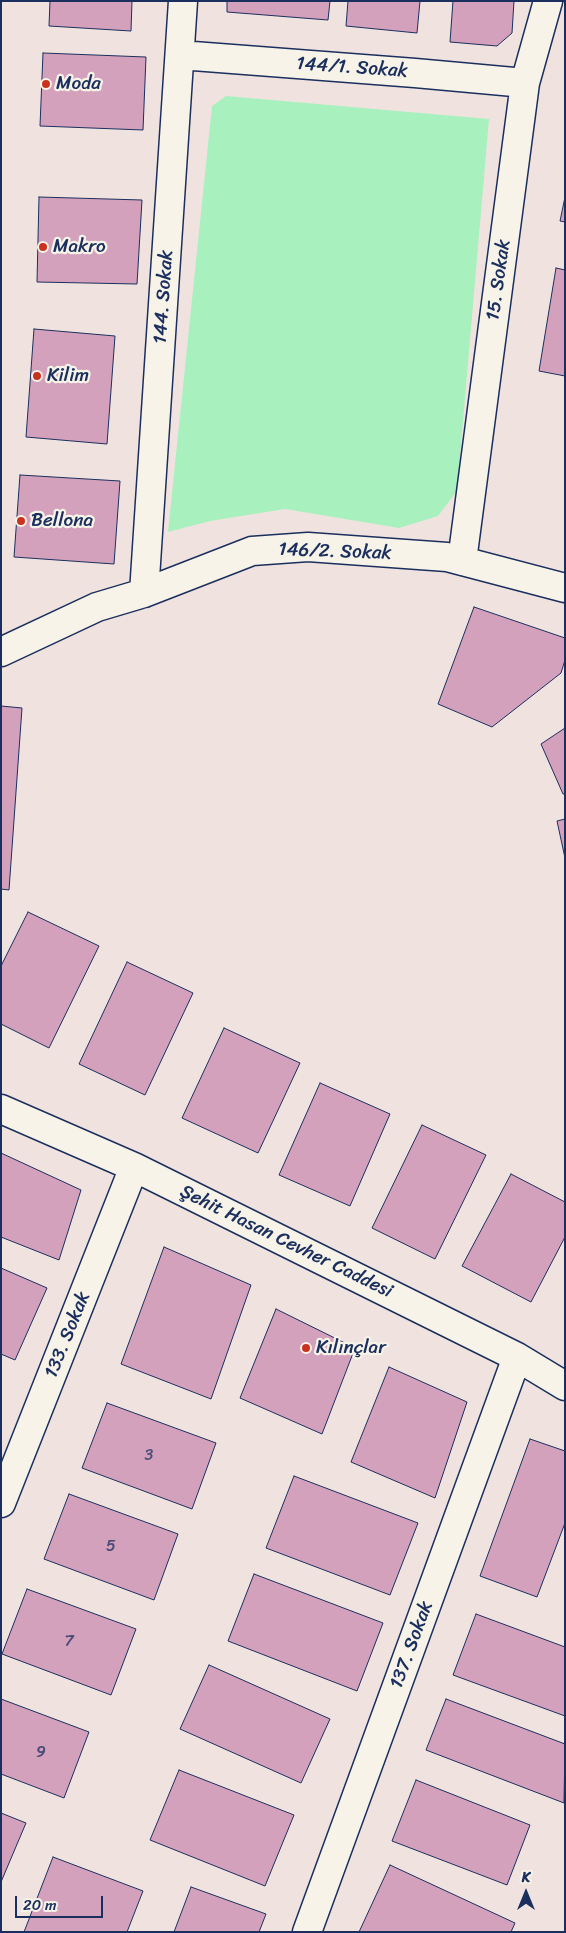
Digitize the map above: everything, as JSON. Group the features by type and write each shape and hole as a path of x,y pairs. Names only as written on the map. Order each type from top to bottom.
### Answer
{"street":[{"name":"144. Sokak","path":"144,593 183,1"},
{"name":"15. Sokak","path":"462,561 525,83 548,1"},
{"name":"144/1. Sokak","path":"180,56 525,83"},
{"name":"146/2. Sokak","path":"1,652 97,607 144,593 252,551 308,547 447,557 565,588"},
{"name":"Şehit Hasan Cevher Caddesi","path":"1,1109 134,1167 517,1357 565,1386"},
{"name":"133. Sokak","path":"1,1502 134,1167"},
{"name":"137. Sokak","path":"307,1932 517,1357"}],"green space":[{"path":"226,96 489,119 457,491 438,516 399,528 285,509 210,521 168,532 212,106"}],"building":[{"path":"50,1 132,1 131,31 49,26"},
{"path":"227,1 330,1 328,20 227,12"},
{"path":"348,1 420,1 417,33 346,26"},
{"path":"453,1 514,1 512,33 497,46 450,42"},
{"path":"43,53 146,57 143,130 40,126"},
{"path":"39,197 142,200 137,284 37,282"},
{"path":"565,197 565,222 560,221"},
{"path":"556,268 565,270 565,376 539,371"},
{"path":"34,329 115,336 107,444 26,437"},
{"path":"20,475 120,481 114,564 14,557"},
{"path":"474,607 565,638 565,660 561,673 492,727 438,704"},
{"path":"1,706 22,708 9,890 1,889"},
{"path":"565,728 565,794 563,794 541,744"},
{"path":"565,819 565,858 557,821"},
{"path":"28,912 99,946 49,1048 1,1024 1,966"},
{"path":"127,962 193,993 145,1095 79,1064"},
{"path":"224,1028 300,1063 258,1153 182,1118"},
{"path":"320,1083 390,1114 350,1206 279,1175"},
{"path":"422,1125 486,1155 435,1259 372,1228"},
{"path":"1,1153 81,1190 59,1260 1,1237"},
{"path":"511,1174 565,1202 565,1237 531,1302 462,1266"},
{"path":"164,1247 251,1285 211,1399 121,1364"},
{"path":"1,1268 47,1288 15,1360 1,1354"},
{"path":"276,1309 355,1348 322,1434 240,1398"},
{"path":"389,1367 467,1402 435,1498 351,1462"},
{"path":"107,1403 216,1443 192,1509 82,1468"},
{"path":"530,1439 565,1451 565,1523 537,1597 480,1576"},
{"path":"294,1476 418,1523 390,1595 266,1548"},
{"path":"69,1494 178,1534 154,1600 44,1559"},
{"path":"254,1574 383,1623 357,1691 228,1641"},
{"path":"27,1589 136,1629 111,1695 2,1654"},
{"path":"476,1614 565,1647 565,1716 453,1675"},
{"path":"209,1665 330,1719 301,1783 180,1729"},
{"path":"1,1699 89,1732 64,1798 1,1774"},
{"path":"446,1699 565,1744 564,1803 426,1750"},
{"path":"179,1770 294,1815 265,1886 150,1840"},
{"path":"416,1780 530,1825 507,1885 392,1841"},
{"path":"1,1813 26,1823 1,1882"},
{"path":"53,1857 143,1891 127,1932 24,1932"},
{"path":"390,1865 515,1923 511,1932 359,1932"},
{"path":"191,1887 266,1914 259,1932 174,1932"}],"place":[{"name":"Moda","path":"46,84"},
{"name":"Makro","path":"43,247"},
{"name":"Kilim","path":"37,376"},
{"name":"Bellona","path":"21,521"},
{"name":"Kılınçlar","path":"306,1348"}]}
